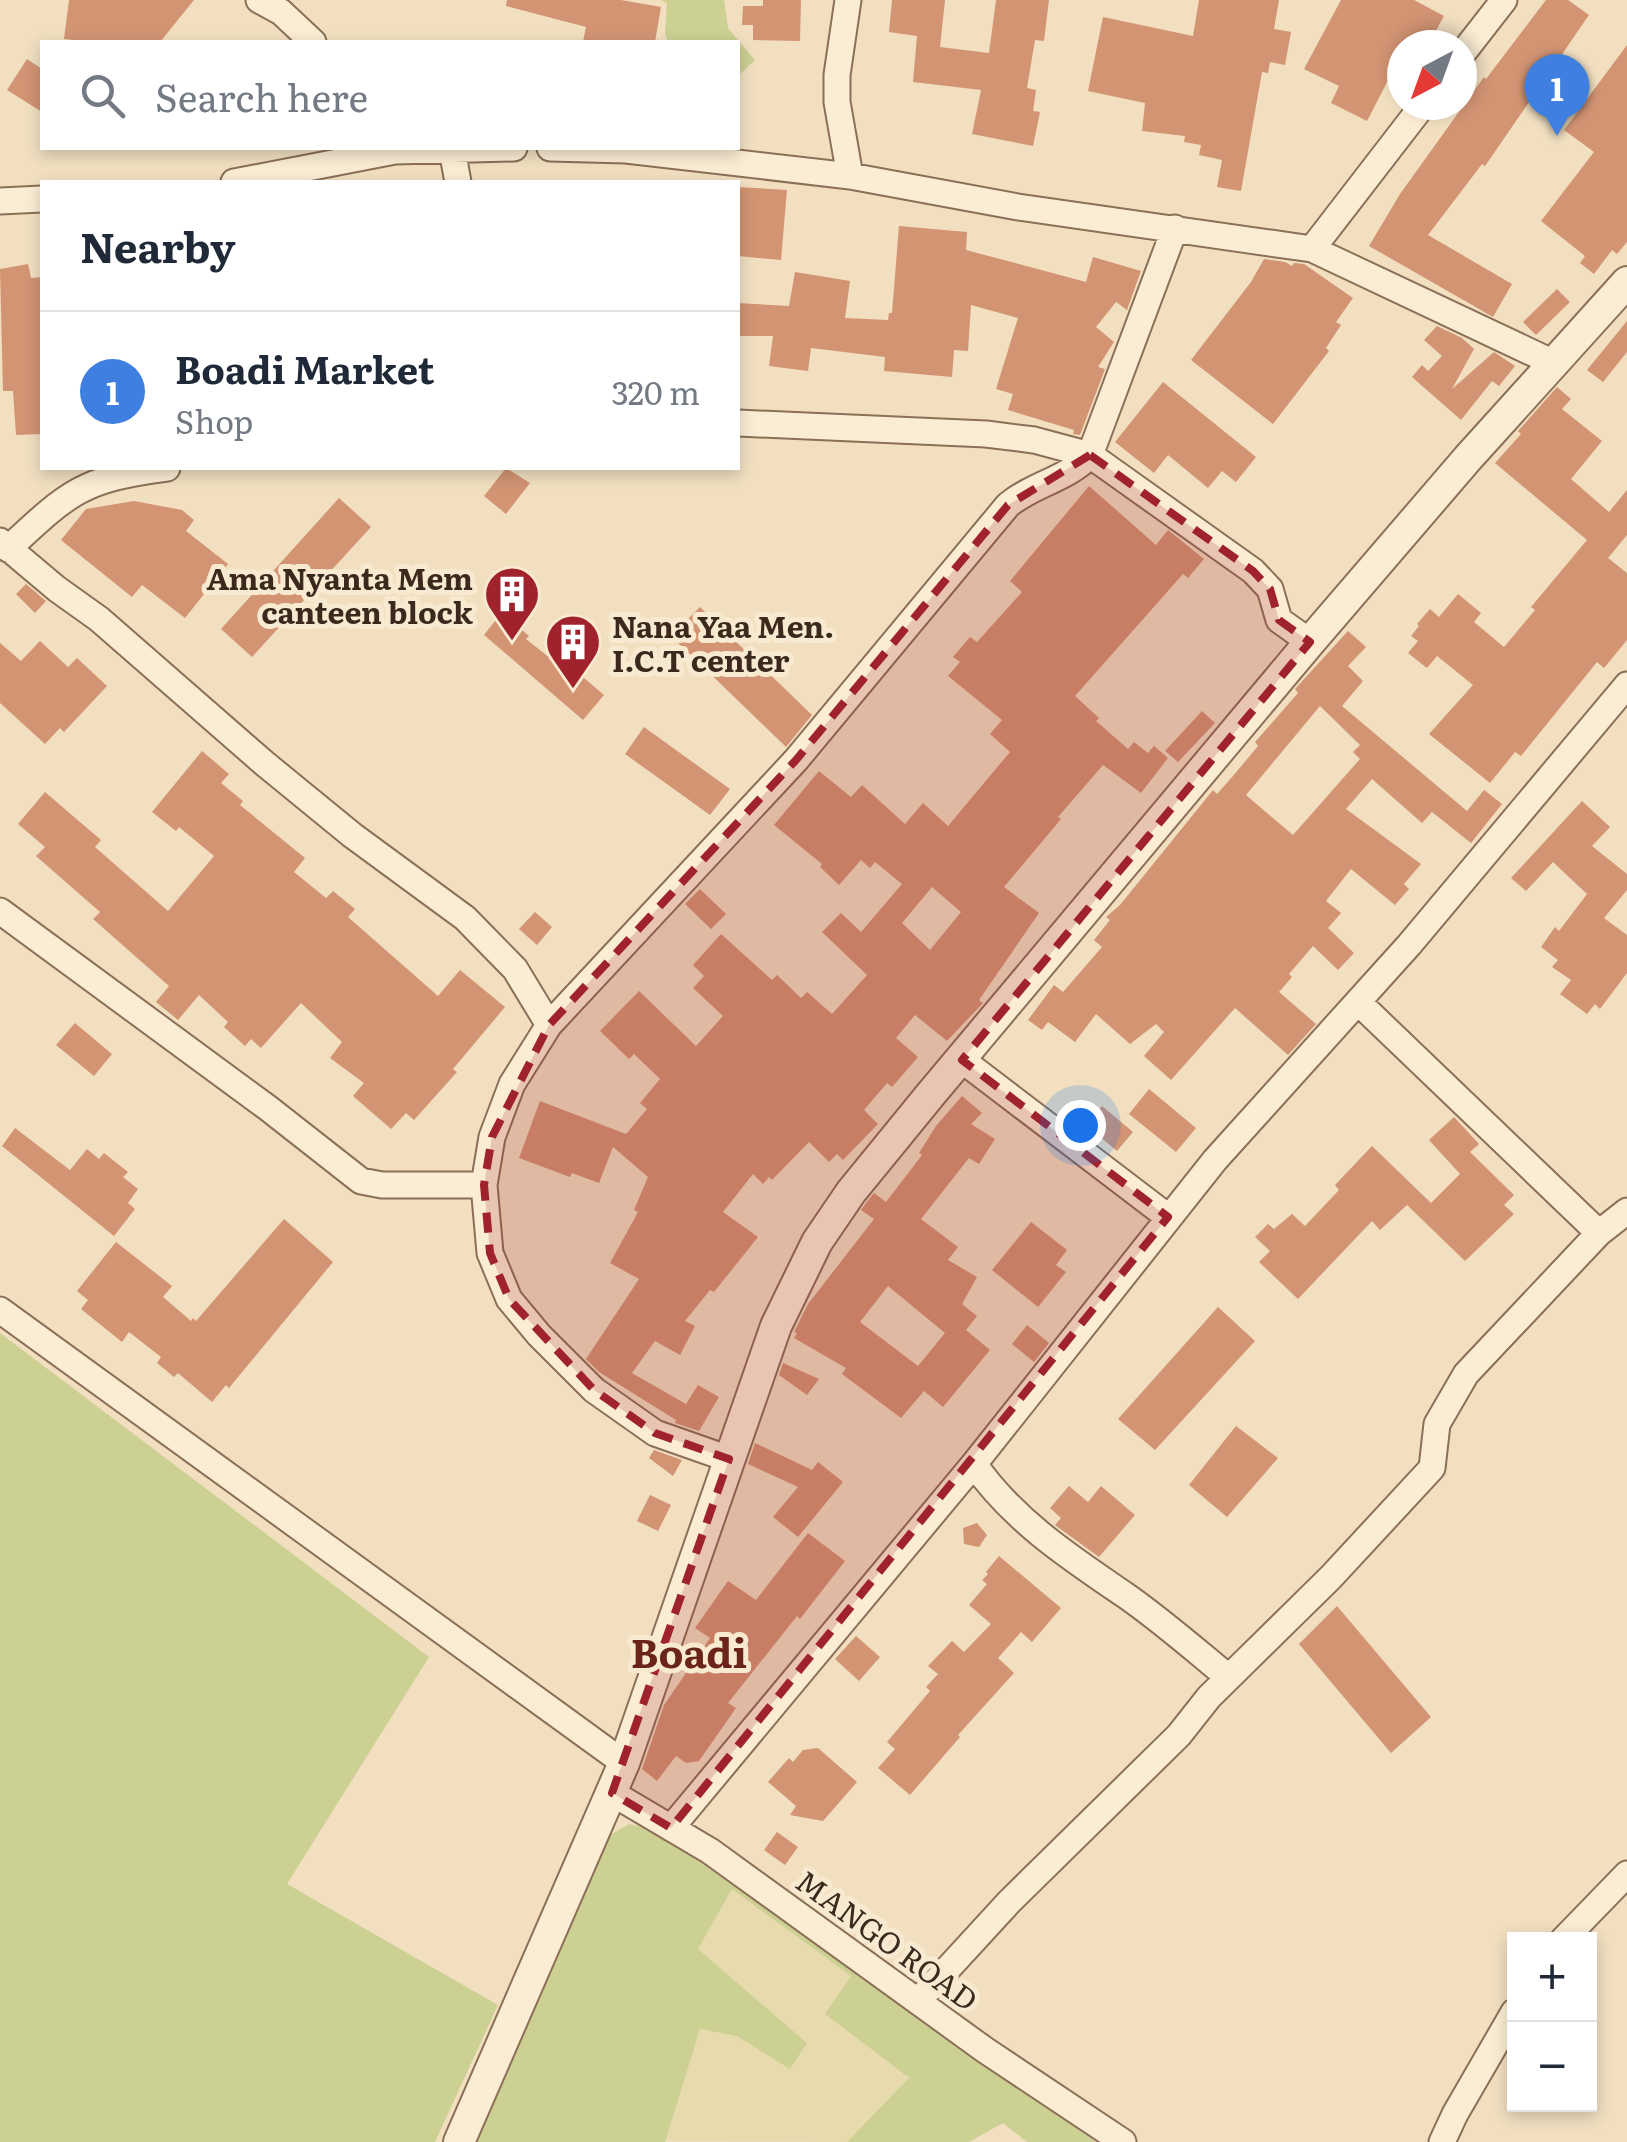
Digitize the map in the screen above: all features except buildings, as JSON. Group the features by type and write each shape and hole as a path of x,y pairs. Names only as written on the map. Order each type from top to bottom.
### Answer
{"street":[{"path":"259,0 281,12 311,40"},
{"path":"848,0 837,102 850,176"},
{"path":"1477,35 1504,0"},
{"path":"1312,249 1411,120"},
{"path":"244,180 389,150"},
{"path":"452,150 458,180"},
{"path":"626,150 850,176 1018,207 1312,249 1556,364"},
{"path":"0,201 40,199"},
{"path":"729,1459 655,1433 594,1390 538,1335 509,1298 490,1253 484,1185 492,1137 512,1084 549,1025 796,760 1008,505 1031,488 1074,469 1090,455 1175,228"},
{"path":"459,2142 624,1763 776,1326 817,1242 851,1192 1310,642 1468,458 1627,282"},
{"path":"740,423 986,434 1034,440 1090,455 1253,571 1270,588 1279,620 1310,642"},
{"path":"148,470 94,482 63,498 4,545 99,619 352,835 466,918 514,969 549,1025"},
{"path":"671,1828 974,1464 1215,1160 1518,819 1627,685"},
{"path":"0,912 361,1181 382,1185 484,1185"},
{"path":"1358,1002 1599,1233"},
{"path":"962,1060 1168,1218"},
{"path":"919,2000 1009,1902 1179,1735 1228,1677 1331,1577 1432,1468 1437,1424 1466,1374 1599,1233 1627,1212"},
{"path":"0,1310 624,1763"},
{"path":"974,1464 992,1489 1032,1527 1228,1677"},
{"name":"MANGO ROAD","path":"612,1793 710,1851 985,2050 1124,2142"},
{"path":"1571,1932 1627,1874"},
{"path":"1442,2142 1508,2022"}],"highlighted area":[{"path":"1090,455 1253,571 1270,589 1279,620 1310,642 962,1060 1168,1217 671,1828 612,1793 729,1459 655,1433 594,1390 509,1299 490,1253 484,1185 492,1137 549,1025 796,760 1008,505"}],"shaded area":[{"path":"732,1889 851,1976 826,2014 909,2079 847,2142 664,2141 700,2029 737,2036 790,2068 698,1949"}],"green space":[{"path":"661,0 724,0 728,28 738,40 667,40 667,3"},
{"path":"740,42 755,60 740,74"},
{"path":"0,1333 429,1657 287,1884 498,2005 435,2142 0,2142"},
{"path":"629,1824 657,1831 1096,2142 1027,2142 1003,2123 969,2142 847,2142 909,2078 825,2014 851,1976 732,1889 698,1949 807,2043 790,2069 737,2036 700,2029 665,2142 476,2142 607,1837"}],"place":[{"name":"Boadi Market","path":"1557,136"},
{"name":"Ama Nyanta Mem canteen block","path":"512,643"},
{"name":"Nana Yaa Men. I.C.T center","path":"573,691"}],"district":[{"name":"Boadi","path":"689,1650"}]}
